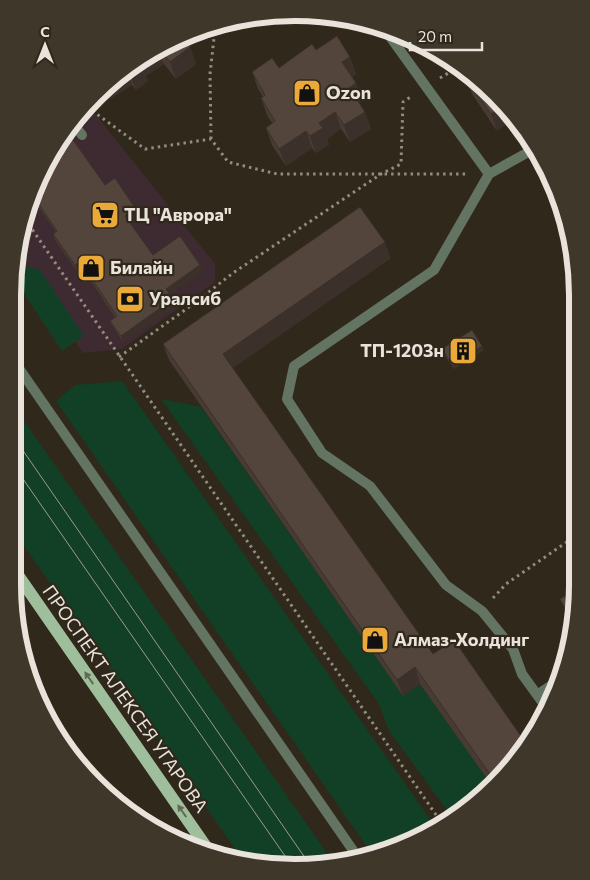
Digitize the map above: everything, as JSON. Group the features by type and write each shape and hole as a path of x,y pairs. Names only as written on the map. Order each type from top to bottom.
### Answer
{"main road":[{"name":"ПРОСПЕКТ АЛЕКСЕЯ УГАРОВА","path":"21,580 203,843"}],"street":[{"path":"392,39 489,174"},
{"path":"77,129 82,136"},
{"path":"528,152 489,174 434,270 294,366 287,399 322,453 370,486 446,585 482,611 513,649 522,674 543,702"},
{"path":"21,371 353,852"},
{"path":"538,695 549,687"}],"path":[{"path":"214,34 210,74 211,139 228,162 277,174 489,174"},
{"path":"120,357 192,306 233,273 381,174 401,164 403,102 452,71"},
{"path":"92,111 145,149 211,139"},
{"path":"30,228 438,819"},
{"path":"482,611 506,584 569,540"}],"shaded area":[{"path":"93,111 215,264 215,282 122,349 83,353 23,266 31,224 49,174 67,143"}],"green space":[{"path":"25,266 40,270 84,336 62,351 21,290 23,267"},
{"path":"122,381 432,822 400,838 368,848 56,401 75,385"},
{"path":"161,399 201,407 403,696 420,684 488,780 448,812 389,731 379,704"},
{"path":"21,417 329,856 295,859 237,852 21,541"}],"building":[{"path":"337,36 350,57 342,62 356,83 349,88 365,112 344,125 335,112 319,123 323,128 310,136 306,131 279,149 266,128 275,121 261,98 265,95 252,72 272,58 279,68 312,44 316,50"},
{"path":"187,43 190,47 170,62 164,55"},
{"path":"472,86 497,110 491,114"},
{"path":"71,137 105,185 115,178 135,208 125,216 153,255 180,236 200,265 166,289 173,299 121,336 110,321 117,316 80,262 75,265 53,234 57,231 38,202 49,174"},
{"path":"360,207 385,242 223,354 433,654 454,640 522,738 491,776 415,667 397,680 163,344"},
{"name":"ТП-1203н","path":"472,330 482,346 453,366 442,349"},
{"path":"568,594 567,612 560,599"}],"tram line":[{"path":"21,448 305,858"},
{"path":"21,476 287,859"}],"place":[{"name":"Ozon","path":"307,93"},
{"name":"ТЦ \"Аврора\"","path":"105,215"},
{"name":"Билайн","path":"91,268"},
{"name":"Уралсиб","path":"130,299"},
{"name":"ТП-1203н","path":"463,351"},
{"name":"Алмаз-Холдинг","path":"375,640"}]}
